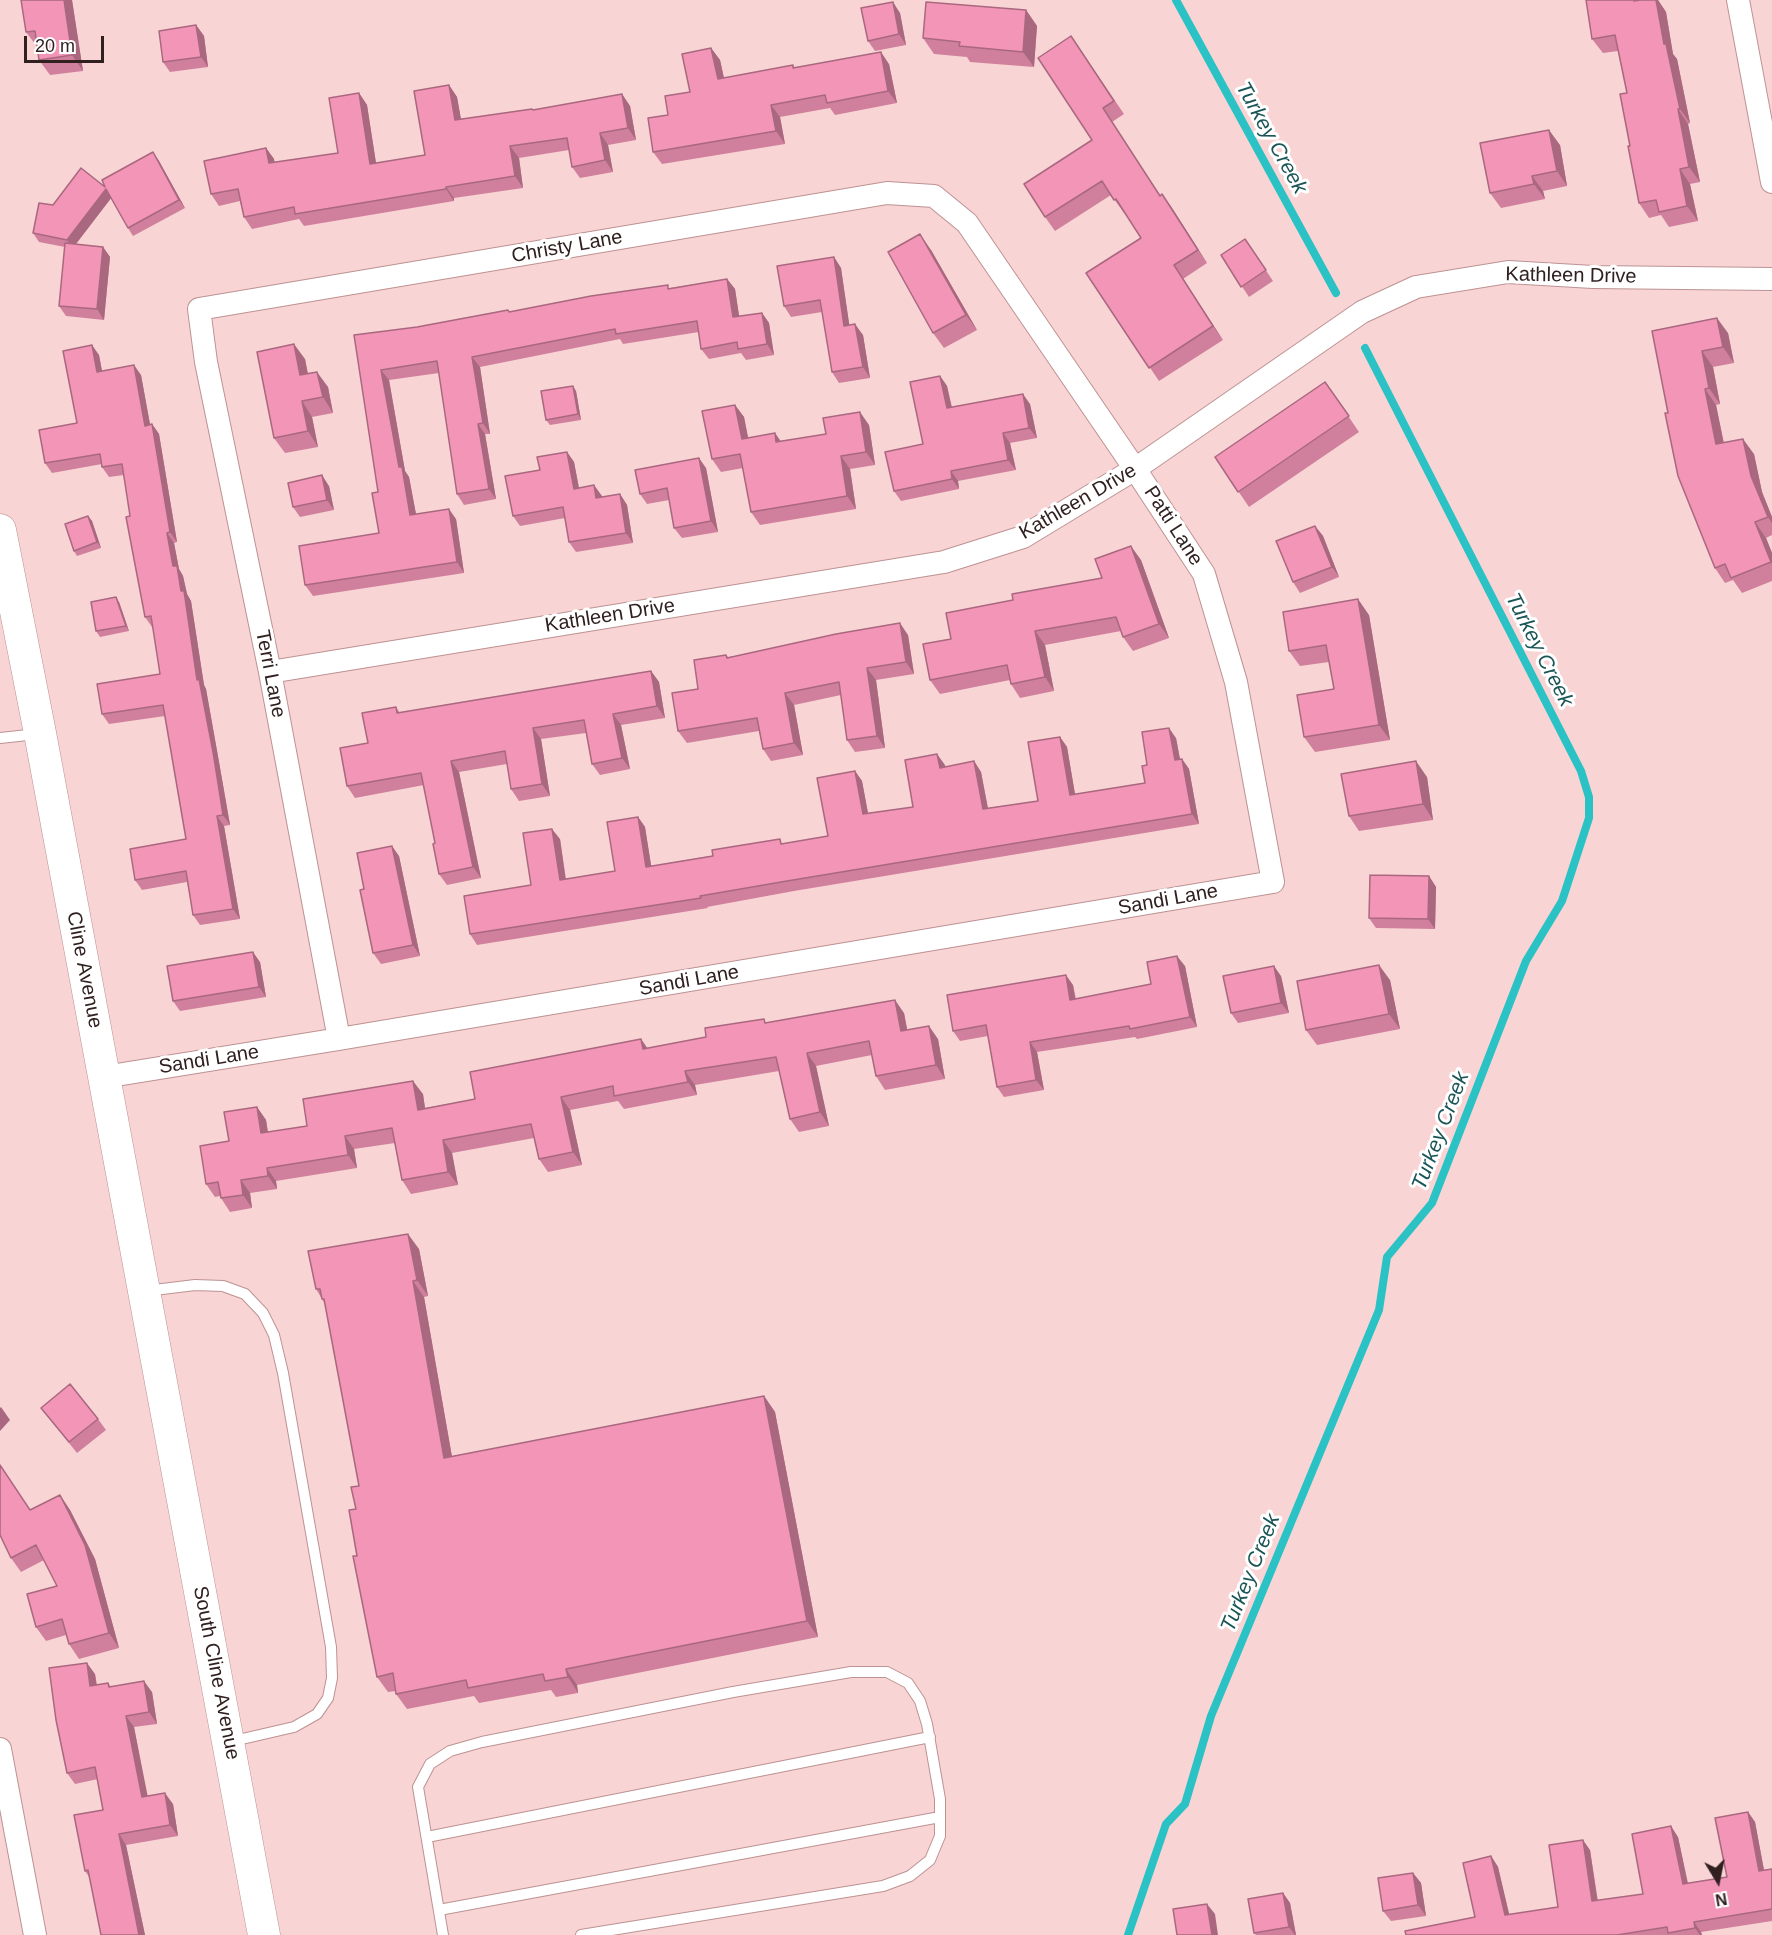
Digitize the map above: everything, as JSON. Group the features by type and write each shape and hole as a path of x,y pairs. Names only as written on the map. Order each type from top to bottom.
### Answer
{"street":[{"path":"1738,0 1772,182"},
{"name":"Christy Lane","path":"200,309 886,193 934,196"},
{"name":"Patti Lane","path":"934,196 967,223 1204,574 1236,682 1273,882"},
{"name":"Kathleen Drive","path":"270,672 944,562 1023,537 1135,469 1362,312 1416,287 1508,272 1593,277 1772,279"},
{"name":"Terri Lane","path":"200,309 206,362 270,672 339,1039"},
{"name":"Cline Avenue","path":"0,530 167,1410"},
{"name":"Sandi Lane","path":"104,1077 1273,882"},
{"name":"South Cline Avenue","path":"167,1410 264,1935"},
{"path":"0,1749 35,1935"}],"lane":[{"path":"0,738 40,733"},
{"path":"145,1291 195,1285 223,1286 244,1294 263,1313 274,1335 283,1373 332,1647 332,1678 328,1698 317,1714 294,1727 229,1742"},
{"path":"443,1935 418,1787 430,1764 450,1751 482,1742 710,1696 851,1672 887,1672 908,1683 920,1701 930,1737 940,1799 940,1836 930,1860 910,1876 883,1886 581,1935"},
{"path":"427,1837 930,1737"},
{"path":"439,1910 940,1817"}],"building":[{"path":"21,0 64,0 72,55 39,60 35,31 26,32"},
{"path":"1586,0 1656,0 1680,109 1678,109 1689,167 1680,169 1687,206 1659,212 1656,200 1639,203 1620,94 1627,93 1615,35 1592,39"},
{"path":"893,2 899,34 868,41 861,8"},
{"path":"926,2 1026,10 1023,52 959,46 960,42 923,38"},
{"path":"196,25 201,57 163,62 159,31"},
{"path":"1071,36 1114,101 1103,108 1198,250 1174,265 1213,326 1149,368 1086,273 1141,238 1116,199 1114,200 1102,181 1045,217 1024,184 1092,140 1038,58"},
{"path":"711,48 718,79 881,52 888,91 827,103 825,95 771,105 776,131 653,152 648,118 668,115 665,96 690,92 682,54"},
{"path":"449,85 455,120 533,110 622,94 628,128 600,133 605,160 572,167 567,138 510,146 515,176 295,214 294,207 244,217 238,189 211,194 204,161 266,148 269,163 338,153 329,98 359,93 370,164 425,155 414,91"},
{"path":"1549,130 1557,171 1532,176 1534,184 1490,193 1480,143"},
{"path":"153,152 179,200 128,228 106,189 67,240 33,233 39,203 53,205 81,168 105,187 102,180"},
{"path":"920,234 966,315 933,333 888,252"},
{"path":"1245,239 1266,270 1241,287 1221,255"},
{"path":"65,243 103,247 97,309 59,306"},
{"path":"834,257 844,326 855,324 863,367 832,372 820,300 784,306 777,266"},
{"path":"727,279 733,317 762,313 767,344 738,349 737,342 701,349 697,321 616,334 615,329 472,357 483,423 478,424 489,489 457,494 437,361 381,370 410,515 449,509 457,562 305,585 299,546 379,533 372,493 378,492 354,335 417,327 508,310 509,312 591,296 668,285 668,289"},
{"path":"1717,318 1723,347 1702,351 1709,388 1705,389 1716,444 1743,439 1751,476 1768,517 1755,522 1771,562 1731,578 1725,564 1715,568 1678,476 1652,331"},
{"path":"294,344 300,375 317,372 323,397 302,401 308,431 274,438 257,352"},
{"path":"92,345 97,372 134,365 145,426 152,424 170,532 167,533 173,566 177,566 181,591 184,591 197,680 199,679 213,752 223,815 217,816 233,909 193,915 186,871 135,880 130,849 186,839 163,705 102,714 97,684 160,674 151,616 145,617 126,517 130,516 122,464 102,467 100,454 45,463 39,430 77,423 63,351"},
{"path":"940,376 947,408 1023,394 1029,428 1003,433 1008,460 951,471 952,479 894,491 885,452 923,444 910,382"},
{"path":"1325,382 1349,416 1238,492 1215,457"},
{"path":"573,386 578,414 546,420 541,391"},
{"path":"735,405 742,439 775,433 776,442 826,434 823,418 860,412 866,452 841,456 847,496 751,512 740,454 712,459 702,411"},
{"path":"567,452 574,489 594,485 596,498 620,494 626,533 569,542 563,507 513,516 505,476 540,470 537,457"},
{"path":"699,458 711,521 674,528 667,488 640,494 635,470"},
{"path":"322,475 327,500 293,507 288,483"},
{"path":"88,516 97,542 74,551 65,524"},
{"path":"1315,526 1332,567 1293,582 1276,541"},
{"path":"1131,546 1159,624 1123,637 1116,617 1035,631 1045,677 1011,684 1007,665 930,680 923,644 951,639 946,613 1013,600 1012,594 1102,578 1095,559"},
{"path":"116,597 126,626 96,631 91,602"},
{"path":"1358,599 1379,725 1304,737 1297,695 1334,689 1326,645 1289,651 1283,612"},
{"path":"900,623 906,662 867,668 877,736 847,740 839,682 785,693 794,743 763,749 757,718 678,731 672,693 698,689 694,660 726,655 727,658 836,634"},
{"path":"651,671 657,706 613,714 622,758 592,764 584,720 533,728 542,784 511,789 505,751 451,761 473,867 439,874 421,773 347,786 340,748 368,743 362,713 396,707 397,713"},
{"path":"1169,728 1175,760 1182,759 1192,814 787,881 700,896 701,898 470,934 464,896 531,885 523,833 552,829 560,880 615,871 607,822 638,817 646,867 713,856 712,850 780,839 781,844 828,836 817,778 855,771 863,814 913,807 905,760 937,754 940,768 974,761 983,809 1038,801 1028,742 1060,737 1070,795 1145,783 1142,766 1147,765 1142,732"},
{"path":"1416,761 1423,804 1349,816 1341,774"},
{"path":"392,846 413,945 373,953 360,890 364,889 357,853"},
{"path":"1370,875 1429,876 1428,919 1369,918"},
{"path":"253,952 259,987 173,1001 167,966"},
{"path":"1177,956 1190,1017 1130,1029 1129,1026 1030,1042 1036,1080 997,1087 986,1025 953,1031 947,995 1066,975 1070,1000 1151,984 1147,962"},
{"path":"1379,965 1389,1014 1306,1030 1297,981"},
{"path":"1274,966 1281,1003 1231,1013 1223,976"},
{"path":"895,1000 901,1031 929,1026 936,1065 876,1076 869,1041 807,1053 820,1112 790,1119 776,1057 685,1071 688,1082 614,1096 613,1086 561,1097 573,1152 539,1159 531,1124 443,1140 448,1172 402,1180 392,1128 345,1136 348,1155 267,1168 268,1176 241,1180 243,1195 221,1198 218,1182 206,1184 200,1146 229,1141 224,1112 257,1107 261,1133 307,1126 303,1099 413,1081 418,1110 475,1099 470,1072 641,1039 643,1049 706,1037 705,1028 764,1019 765,1023"},
{"path":"408,1234 417,1280 413,1281 444,1458 764,1396 807,1621 566,1669 568,1677 545,1681 543,1674 468,1688 466,1680 396,1694 393,1673 377,1677 353,1556 357,1556 349,1510 356,1509 351,1487 359,1486 324,1299 322,1299 320,1289 316,1289 308,1251"},
{"path":"70,1384 98,1419 69,1442 41,1408"},
{"path":"0,1465 30,1510 60,1495 85,1545 109,1633 69,1644 62,1619 36,1627 27,1594 57,1586 36,1545 11,1558 0,1535"},
{"path":"87,1663 90,1686 108,1683 109,1687 144,1681 149,1712 126,1716 142,1797 165,1793 170,1825 119,1834 139,1935 101,1935 74,1815 103,1810 95,1767 67,1773 56,1720 49,1668"},
{"path":"1748,1812 1759,1871 1772,1869 1772,1909 1694,1922 1695,1928 1668,1933 1667,1927 1617,1935 1406,1935 1405,1931 1475,1917 1463,1863 1491,1856 1505,1915 1558,1907 1549,1845 1583,1840 1592,1901 1643,1894 1632,1834 1671,1826 1683,1884 1727,1877 1715,1818"},
{"path":"1413,1873 1418,1905 1383,1911 1378,1878"},
{"path":"1283,1893 1289,1927 1254,1933 1248,1899"},
{"path":"1207,1904 1212,1935 1177,1935 1173,1909"}],"waterway":[{"name":"Turkey Creek","path":"1176,0 1336,293"},
{"name":"Turkey Creek","path":"1128,1935 1166,1824 1185,1804 1211,1716 1379,1310 1387,1257 1432,1203 1526,961 1562,901 1589,818 1589,797 1581,771 1365,348"}]}
